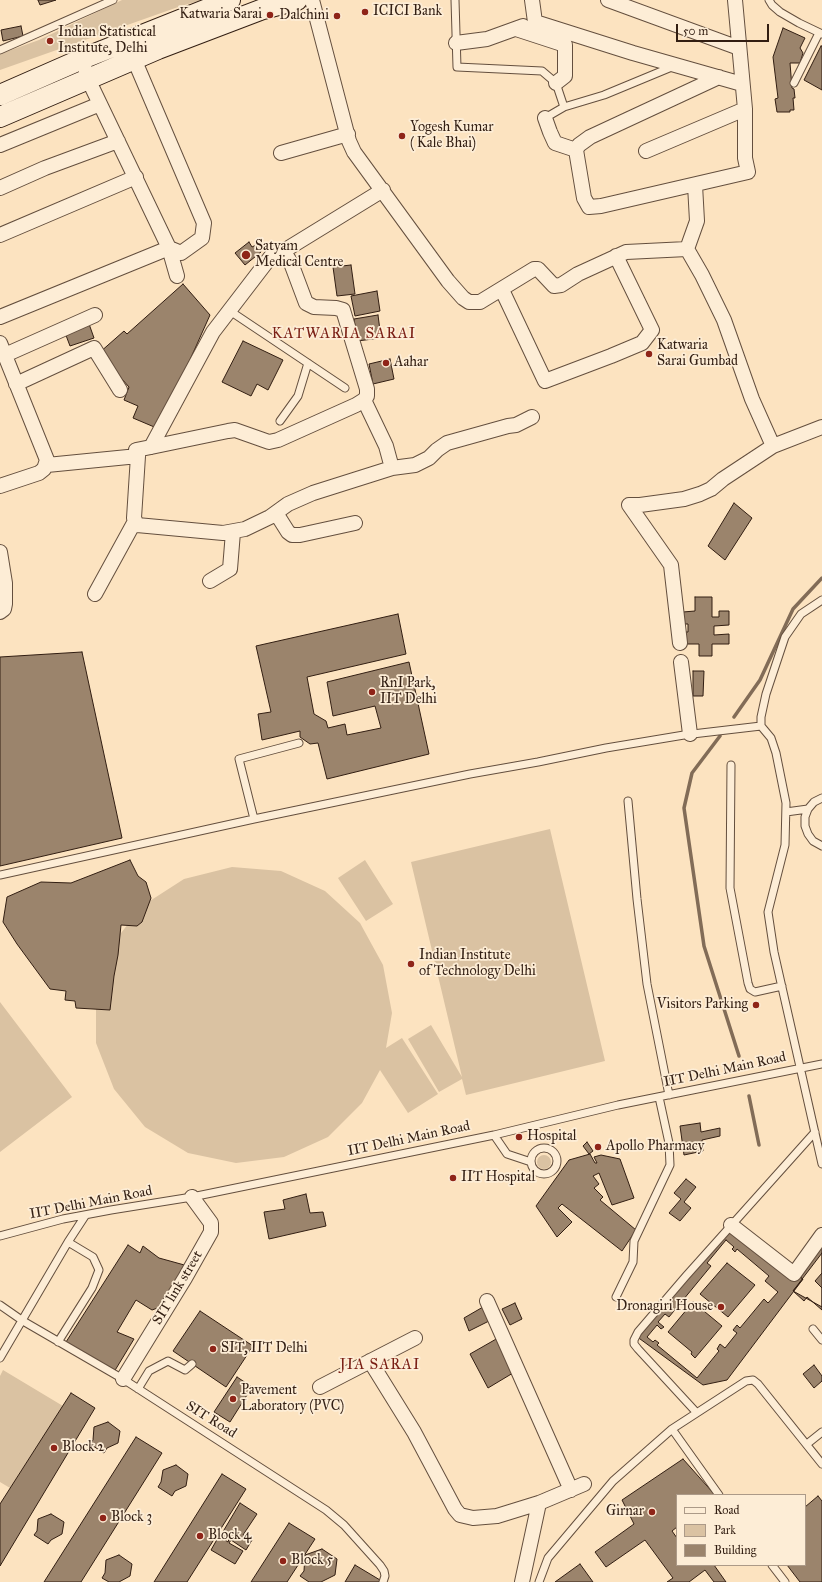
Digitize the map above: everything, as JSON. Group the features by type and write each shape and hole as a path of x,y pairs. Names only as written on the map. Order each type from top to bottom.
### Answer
{"main road":[{"path":"0,95 82,59 230,0"},
{"path":"0,117 134,59 263,9 297,0"}],"street":[{"path":"312,0 354,152 383,190 435,264 463,298 469,302 480,302 502,290 534,269 538,269 554,286 561,285 578,274 626,252 687,248"},
{"path":"532,0 534,22"},
{"path":"608,0 739,48"},
{"path":"719,77 590,137 579,145 576,150 584,198 589,207 601,206 748,172 745,158 745,110 735,0"},
{"path":"456,43 487,38 534,22 742,84"},
{"path":"516,29 565,45 565,76 556,83"},
{"path":"82,59 88,79 169,248 176,276"},
{"path":"0,317 169,248 181,253 202,238 204,223 134,59"},
{"path":"0,145 100,104"},
{"path":"646,151 745,110"},
{"path":"545,118 555,143 576,150"},
{"path":"281,153 348,134"},
{"path":"0,188 45,168 118,141"},
{"path":"0,235 136,177"},
{"path":"695,185 696,221 687,248 724,320 752,399 773,446"},
{"path":"151,448 213,332 272,255 276,252 282,252 383,190"},
{"path":"95,594 135,521 138,456 136,450 235,430 269,442 278,440 364,400 367,396 367,389 343,310 336,308 314,307 306,303 291,263 282,252"},
{"path":"502,290 545,382 642,343 652,330 616,256"},
{"path":"0,486 39,473 46,465 46,454 16,384 3,349 95,315"},
{"path":"16,384 94,348 120,390"},
{"path":"364,400 386,446 392,468"},
{"path":"135,521 139,526 223,533 245,529 276,513 288,504 313,493 392,468 415,466 430,458 437,450 447,443 516,425 532,417"},
{"path":"680,643 671,565 629,505 684,499 700,494 711,489 723,479 773,446 822,427"},
{"path":"46,465 138,456"},
{"path":"276,513 288,532 292,535 300,535 355,523"},
{"path":"210,580 230,570 233,532"},
{"path":"0,552 5,604 4,609 0,612"},
{"path":"680,662 690,734"},
{"name":"SIT link street","path":"123,1379 185,1278 212,1229 212,1223 192,1197"},
{"path":"731,1225 794,1274 822,1235"},
{"path":"487,1301 571,1490"},
{"path":"320,1387 415,1338"},
{"path":"370,1361 414,1432 454,1508 460,1515 473,1518 497,1516 539,1503 584,1484"},
{"path":"522,1582 539,1503"}],"lane":[{"path":"0,50 113,0"},
{"path":"455,0 457,67 542,71 556,83 564,107"},
{"path":"769,0 780,12 798,23 820,33 794,83"},
{"path":"545,118 564,107 604,95 676,65"},
{"path":"230,311 345,388"},
{"path":"280,421 298,396 308,363"},
{"path":"822,600 801,614 785,637 766,694 761,717 761,726 771,738 776,753 786,803 785,845 768,912 774,952 815,1132 821,1152 822,1164"},
{"path":"0,875 254,819 470,774 606,748 690,734 761,726"},
{"path":"254,819 239,758 299,743"},
{"path":"731,765 730,888 748,983 750,989 755,992 782,986"},
{"path":"822,798 814,802 808,809 805,817 805,826 808,834 813,841 822,846"},
{"path":"628,801 647,984 669,1095"},
{"path":"786,812 808,809"},
{"name":"IIT Delhi Main Road","path":"0,1236 63,1219 192,1197 494,1135 659,1097 822,1064"},
{"path":"616,1298 633,1262 634,1241 670,1165 669,1143 659,1097"},
{"path":"696,1412 638,1349 634,1344 634,1340 638,1332 731,1225 815,1132"},
{"path":"494,1135 507,1154 531,1162"},
{"path":"0,1358 68,1242 85,1216"},
{"path":"58,1342 92,1288 99,1270 93,1257 68,1242"},
{"name":"SIT Road","path":"0,1305 23,1321 123,1379 326,1510 344,1525 380,1565 384,1571 384,1582"},
{"path":"813,1329 822,1340"},
{"path":"138,1389 149,1371 168,1361 185,1370 192,1364"},
{"path":"539,1582 548,1558 613,1481 672,1430 696,1412 746,1381 753,1380 758,1384 822,1464"},
{"path":"672,1430 718,1494"},
{"path":"807,1444 822,1432"},
{"path":"773,1566 785,1582"}],"green space":[{"path":"122,0 202,0 181,6 0,70 0,54 39,40"},
{"path":"550,829 605,1061 466,1095 462,1079 439,1092 408,1039 431,1025 462,1077 411,862"},
{"path":"365,860 393,904 366,921 338,878"},
{"path":"232,867 281,871 325,891 360,923 383,965 392,1013 386,1048 402,1038 438,1094 408,1113 380,1070 362,1103 328,1137 284,1157 236,1163 188,1153 145,1127 114,1089 96,1043 96,993 111,946 142,906 184,879"},
{"path":"0,1002 72,1097 0,1152"},
{"path":"541,1155 547,1155 551,1159 551,1165 547,1169 541,1169 537,1165 537,1159"},
{"path":"3,1370 63,1406 10,1488 0,1482 0,1376"}],"building":[{"path":"38,0 56,0 40,5"},
{"path":"21,26 23,36 3,41 1,30"},
{"path":"783,28 805,38 800,48 803,53 800,63 790,63 792,88 794,89 795,98 793,98 794,110 790,110 790,112 777,112 775,99 778,98 773,57"},
{"path":"822,46 822,90 804,80"},
{"path":"249,242 252,247 256,245 261,252 245,265 235,253"},
{"path":"351,265 355,294 337,296 333,267"},
{"path":"183,284 210,315 159,429 133,418 138,406 124,400 129,387 99,353 124,331 127,334"},
{"path":"377,291 380,311 355,316 351,296"},
{"path":"378,315 381,338 357,341 354,319"},
{"path":"88,321 94,338 70,346 64,330"},
{"path":"243,341 283,360 268,390 257,384 251,396 222,382"},
{"path":"390,359 394,379 373,384 369,364"},
{"path":"734,503 752,518 725,560 708,546"},
{"path":"695,597 712,597 712,617 719,617 719,611 729,611 729,625 714,626 714,635 729,634 729,644 712,644 712,656 699,656 699,644 684,644 684,632 688,632 688,624 683,624 683,612 695,611"},
{"name":"RnI Park, IIT Delhi","path":"398,614 406,654 307,677 314,714 326,721 328,728 345,724 347,735 381,728 375,706 333,716 327,682 409,662 429,754 327,779 318,743 310,744 300,737 300,731 262,740 258,714 271,712 256,646"},
{"path":"82,652 122,838 0,866 0,657"},
{"path":"693,671 704,671 703,696 693,696"},
{"path":"130,860 138,876 146,882 151,898 142,922 137,926 121,925 110,1010 76,1008 75,1001 65,1000 66,991 50,989 3,922 7,897 41,882 71,883"},
{"path":"700,1123 701,1132 720,1128 720,1136 702,1140 703,1151 684,1155 680,1126"},
{"path":"587,1142 593,1151 589,1154 583,1146"},
{"path":"590,1154 595,1163 597,1163 594,1157 601,1155 620,1159 634,1198 612,1205 599,1173 593,1176 599,1184 594,1188 603,1197 600,1200 636,1230 622,1251 562,1204 558,1208 572,1222 557,1237 536,1206 569,1160"},
{"path":"686,1179 696,1187 684,1202 691,1208 680,1221 669,1213 681,1199 674,1193"},
{"path":"306,1194 310,1213 323,1212 326,1226 269,1239 264,1212 285,1209 283,1200"},
{"name":"Dronagiri House","path":"727,1230 803,1279 727,1380 703,1385 636,1336"},
{"path":"726,1240 734,1247 732,1249 735,1252 737,1249 769,1276 765,1281 778,1292 768,1303 764,1299 740,1328 737,1325 733,1330 737,1333 725,1348 720,1344 717,1349 719,1351 697,1378 657,1345 659,1343 655,1340 653,1342 647,1337 657,1325 661,1329 664,1327 658,1322 665,1314 669,1317 711,1266 707,1263","holes":["727,1263 755,1285 728,1317 700,1294","693,1302 722,1326 695,1358 691,1354 692,1352 668,1332"]},
{"path":"128,1245 140,1253 143,1246 159,1258 188,1266 166,1305 152,1310 136,1300 117,1332 134,1339 114,1372 66,1342"},
{"path":"822,1247 822,1273 815,1281 822,1288 822,1310 807,1297 804,1301 793,1291 803,1279 798,1275"},
{"path":"822,1253 822,1307 793,1291"},
{"path":"515,1303 522,1319 510,1325 502,1309"},
{"path":"483,1307 491,1320 469,1331 464,1318"},
{"name":"SIT, IIT Delhi","path":"200,1311 253,1346 226,1387 173,1351"},
{"path":"498,1338 513,1373 488,1388 470,1354"},
{"path":"814,1365 822,1376 822,1381 814,1388 803,1374"},
{"name":"Pavement Laboratory (PVC)","path":"237,1377 252,1387 230,1422 214,1412"},
{"name":"Block 2","path":"71,1393 95,1408 0,1566 0,1504"},
{"path":"108,1422 120,1431 118,1443 107,1448 104,1453 90,1444 93,1440 94,1427"},
{"name":"Block 3","path":"136,1437 162,1453 81,1582 44,1582"},
{"name":"Girnar","path":"683,1459 714,1494 676,1494 676,1528 672,1531 676,1537 676,1566 715,1566 726,1582 714,1582 705,1570 689,1582 667,1582 673,1578 645,1540 606,1567 595,1552 634,1524 622,1500"},
{"path":"176,1465 188,1474 186,1486 175,1491 172,1496 158,1487 161,1482 163,1470"},
{"name":"Block 4","path":"222,1474 246,1489 187,1582 154,1582"},
{"path":"818,1496 822,1501 822,1582 800,1582 788,1566 806,1566 806,1506"},
{"path":"240,1503 257,1514 243,1535 252,1540 246,1550 231,1540 229,1543 243,1551 235,1564 211,1550 219,1536 228,1542 229,1539 221,1535"},
{"path":"51,1514 64,1522 62,1534 51,1540 48,1544 34,1535 37,1531 38,1519"},
{"name":"Block 5","path":"289,1523 315,1539 287,1582 251,1582"},
{"path":"322,1549 337,1559 335,1575 321,1582 309,1582 300,1576 304,1571 305,1555"},
{"path":"119,1555 132,1564 130,1576 119,1582 109,1582 102,1578 105,1573 106,1560"},
{"path":"580,1564 593,1582 555,1582"},
{"path":"355,1565 380,1580 379,1582 345,1582"}],"waterway":[{"path":"734,717 760,680 793,609 822,578"},
{"path":"720,736 692,773 684,808 704,946 739,1056"},
{"path":"749,1096 759,1145"}],"place":[{"name":"ICICI Bank","path":"365,12"},
{"name":"Katwaria Sarai","path":"270,15"},
{"name":"Dalchini","path":"337,16"},
{"name":"Indian Statistical Institute, Delhi","path":"50,41"},
{"name":"Yogesh Kumar ( Kale Bhai)","path":"402,136"},
{"name":"Satyam Medical Centre","path":"246,255"},
{"name":"Katwaria Sarai Gumbad","path":"649,354"},
{"name":"Aahar","path":"386,363"},
{"name":"RnI Park, IIT Delhi","path":"372,692"},
{"name":"Indian Institute of Technology Delhi","path":"411,964"},
{"name":"Visitors Parking","path":"756,1005"},
{"name":"Hospital","path":"519,1137"},
{"name":"Apollo Pharmacy","path":"598,1147"},
{"name":"IIT Hospital","path":"453,1178"},
{"name":"Dronagiri House","path":"721,1307"},
{"name":"SIT, IIT Delhi","path":"213,1349"},
{"name":"Pavement Laboratory (PVC)","path":"233,1399"},
{"name":"Block 2","path":"54,1448"},
{"name":"Girnar","path":"652,1512"},
{"name":"Block 3","path":"103,1518"},
{"name":"Block 4","path":"200,1536"},
{"name":"Block 5","path":"283,1561"}],"district":[{"name":"KATWARIA SARAI","path":"344,334"},
{"name":"JIA SARAI","path":"380,1365"}]}
